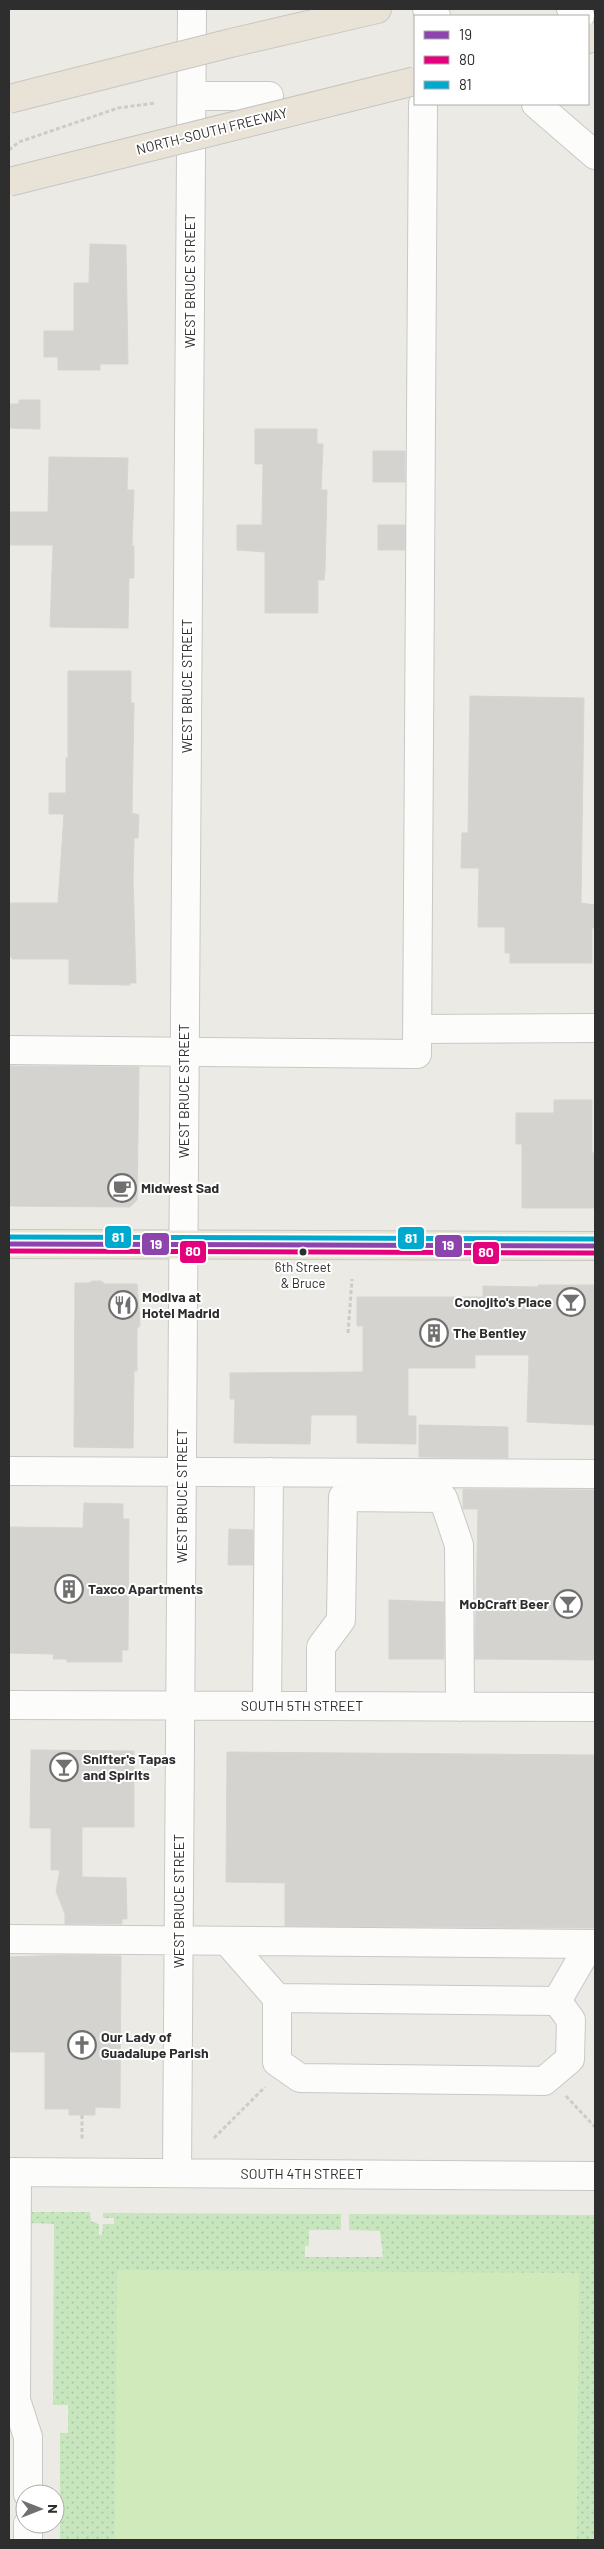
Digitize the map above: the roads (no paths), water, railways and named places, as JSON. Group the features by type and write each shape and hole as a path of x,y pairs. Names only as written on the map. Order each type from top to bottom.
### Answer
{"highway":[{"path":"9,98 377,9"},
{"path":"9,79 231,43"},
{"name":"NORTH-SOUTH FREEWAY","path":"9,182 414,81"}],"main road":[{"path":"9,1244 595,1246"}],"street":[{"name":"WEST BRUCE STREET","path":"177,2173 192,9"},
{"path":"192,96 269,96"},
{"path":"9,1050 417,1054 423,105"},
{"path":"537,105 595,155"},
{"path":"417,1029 595,1028"},
{"path":"9,1471 595,1474"},
{"path":"267,1706 269,1472"},
{"path":"321,1706 321,1647 342,1620 343,1497 443,1498 459,1545 460,1707"},
{"name":"SOUTH 5TH STREET","path":"9,1705 595,1707"},
{"path":"9,1939 593,1944"},
{"path":"227,1941 278,1998 276,2062 300,2078 544,2081 570,2059 571,2020 557,2001"},
{"path":"557,2001 593,1944"},
{"path":"278,1998 557,2001"},
{"path":"13,2172 16,2400 28,2437 28,2484"},
{"name":"SOUTH 4TH STREET","path":"13,2172 595,2176"}],"place":[{"name":"Midwest Sad","path":"122,1188"},
{"name":"6th Street & Bruce","path":"303,1252"},
{"name":"Conojito's Place","path":"571,1302"},
{"name":"Modiva at Hotel Madrid","path":"123,1305"},
{"name":"The Bentley","path":"434,1333"},
{"name":"Taxco Apartments","path":"69,1589"},
{"name":"MobCraft Beer","path":"568,1604"},
{"name":"Snifter's Tapas and Spirits","path":"64,1767"},
{"name":"Our Lady of Guadalupe Parish","path":"82,2045"}]}
